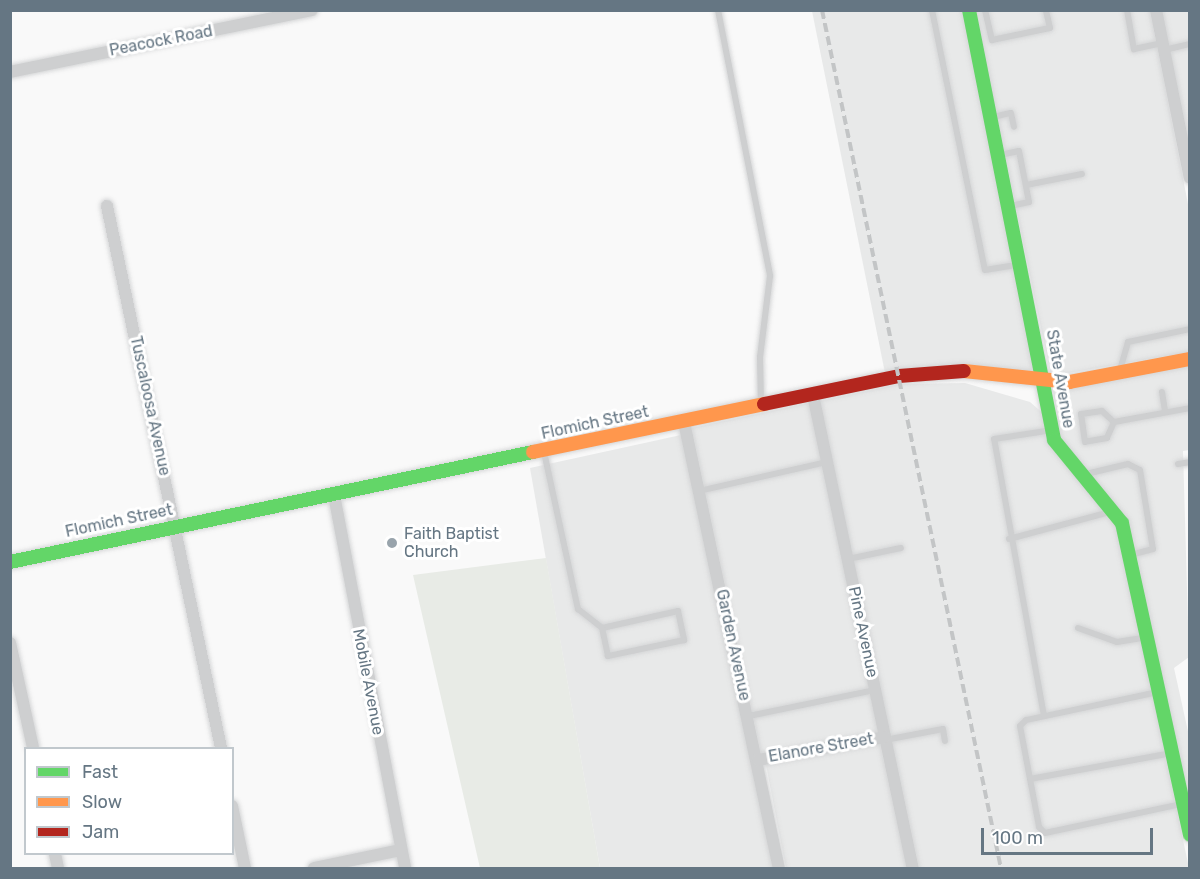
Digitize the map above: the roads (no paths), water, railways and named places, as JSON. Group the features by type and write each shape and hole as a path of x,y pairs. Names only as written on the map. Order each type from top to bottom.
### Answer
{"street":[{"name":"Peacock Road","path":"10,72 312,10"},
{"name":"State Avenue","path":"969,10 1047,382 1054,440 1080,475 1122,523 1190,835"},
{"path":"1158,11 1190,178"},
{"name":"Tuscaloosa Avenue","path":"107,206 221,747"},
{"name":"Flomich Street","path":"10,562 813,395 953,370 1047,382 1120,374 1190,359"},
{"name":"Pine Avenue","path":"813,395 913,868"},
{"name":"Garden Avenue","path":"684,422 749,716 779,868"},
{"name":"Mobile Avenue","path":"334,495 405,868"},
{"path":"10,643 33,747"},
{"name":"Elanore Street","path":"758,760 885,739"},
{"path":"234,816 245,868"},
{"path":"314,868 400,850"}],"lane":[{"path":"718,10 770,276 760,357 761,406"},
{"path":"932,10 985,270 1022,264"},
{"path":"985,10 992,40 1050,27 1046,10"},
{"path":"1127,10 1134,50 1190,44"},
{"path":"972,25 987,21"},
{"path":"991,118 1011,113 1014,127"},
{"path":"999,155 1018,151 1026,185 1029,202 1010,206"},
{"path":"1026,185 1082,174"},
{"path":"1120,374 1128,342 1190,329"},
{"path":"1162,392 1165,412"},
{"path":"1114,422 1190,408"},
{"path":"1102,411 1114,422 1107,438 1085,442 1081,414 1102,411"},
{"path":"1044,716 1009,539 994,439 1053,429"},
{"path":"543,451 578,609 602,628 608,656 684,640 678,611 602,628"},
{"path":"699,491 827,462"},
{"path":"1178,464 1190,462"},
{"path":"1080,475 1128,464 1140,470 1153,549 1130,555"},
{"path":"1009,539 1113,511"},
{"path":"848,560 901,548"},
{"path":"1078,628 1117,642 1148,637"},
{"path":"749,716 875,690"},
{"path":"1159,692 1044,716 1020,726 1039,827 1045,833 1183,803"},
{"path":"885,739 943,729 945,741"},
{"path":"1030,779 1172,752"}],"railway":[{"path":"822,10 1001,868"}],"place":[{"name":"Faith Baptist Church","path":"392,543"}]}
